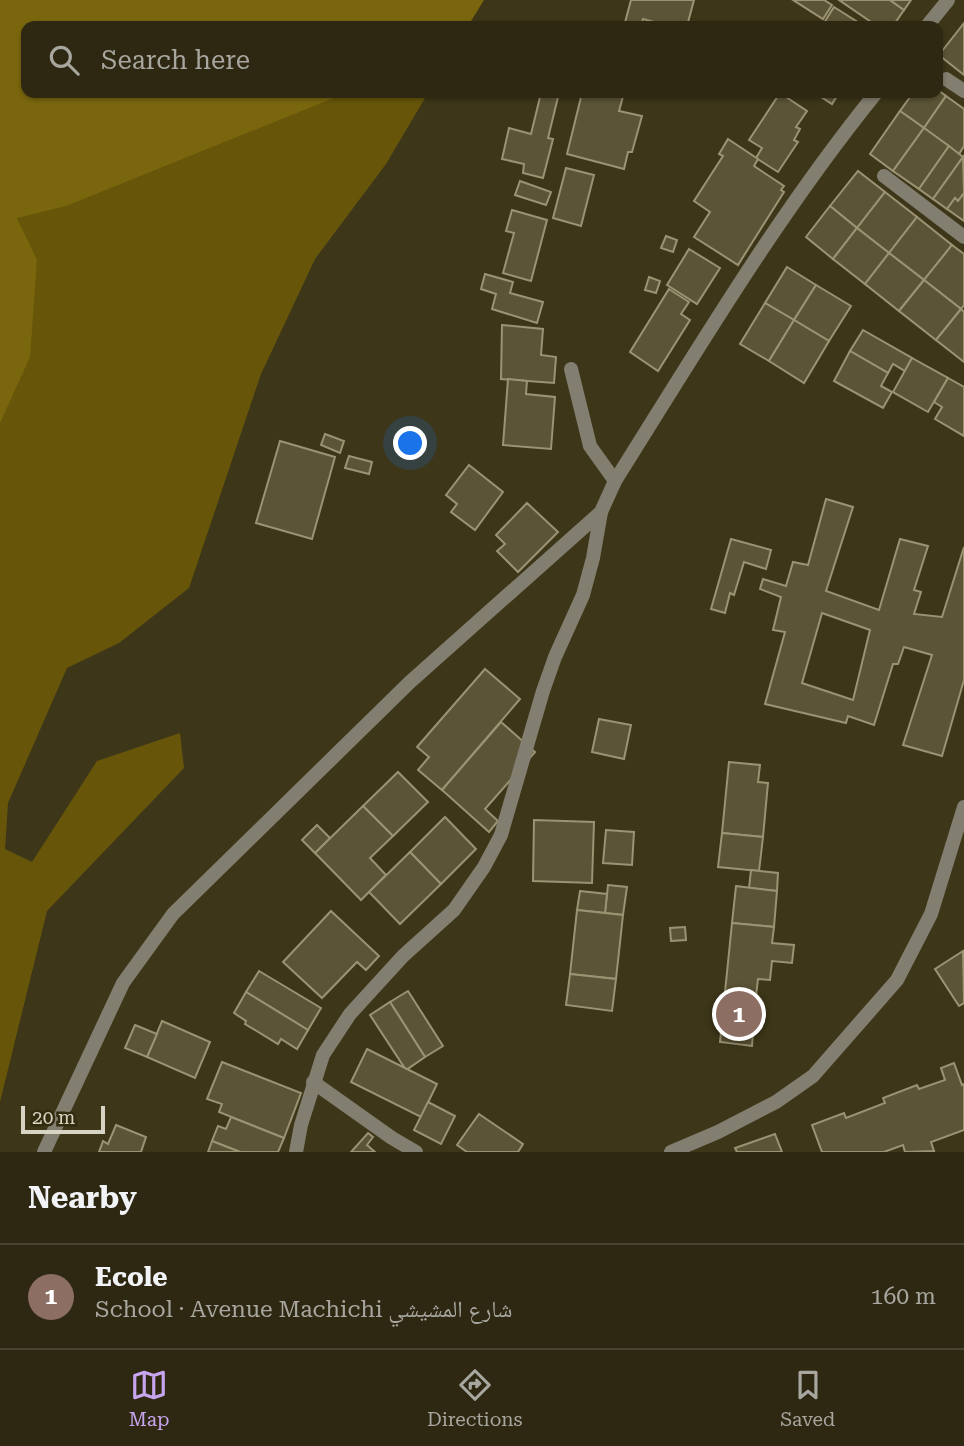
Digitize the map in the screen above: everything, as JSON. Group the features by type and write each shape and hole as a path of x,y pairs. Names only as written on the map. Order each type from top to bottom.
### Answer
{"street":[{"path":"931,21 948,0"},
{"path":"946,79 964,90"},
{"path":"296,1152 313,1082 323,1055 350,1014 403,956 454,911 484,867 501,835 547,680 583,595 601,512 615,481 734,292 838,140 872,98"},
{"path":"884,176 964,237"},
{"path":"571,369 590,446 615,481"},
{"path":"44,1152 123,983 173,914 410,682 601,512"},
{"path":"671,1152 718,1132 776,1102 813,1076 848,1038 897,980 931,914 964,807"},
{"path":"313,1082 416,1152"}],"shaded area":[{"path":"0,0 484,0 471,21 21,21 21,98 334,98 66,206 17,218 37,260 30,357 0,423"},
{"path":"333,98 425,98 386,164 315,259 261,374 189,588 119,643 67,668 8,803 5,849 32,862 97,761 180,733 184,768 47,911 0,1102 0,419 37,263 17,218"}],"building":[{"path":"631,0 694,0 688,21 625,21"},
{"path":"793,0 824,0 832,5 823,19"},
{"path":"839,0 890,0 904,10 896,21 870,21"},
{"path":"890,0 911,0 904,10"},
{"path":"834,7 856,21 825,21"},
{"path":"964,23 964,75 943,58 943,50"},
{"path":"943,94 946,96 924,128 900,111 909,98 943,98"},
{"path":"946,96 964,109 964,146 959,154 924,128"},
{"path":"540,98 558,98 548,138 553,139 543,178 523,173 524,164 502,159 509,128 531,134"},
{"path":"581,98 623,98 619,111 642,116 632,152 628,152 624,169 567,154"},
{"path":"777,98 788,98 807,111 796,127 800,129 794,140 798,142 778,172 756,158 762,148 749,140"},
{"path":"823,98 836,98 832,104"},
{"path":"900,111 924,128 893,171 870,154"},
{"path":"924,128 949,146 919,189 893,171"},
{"path":"728,139 758,159 754,166 784,186 781,190 784,192 738,265 694,237 710,212 694,201 723,156 719,154"},
{"path":"949,146 963,157 933,199 919,189"},
{"path":"963,157 964,193 958,201 955,198 947,209 933,199"},
{"path":"566,168 594,175 581,226 553,218"},
{"path":"858,171 885,192 857,228 830,206"},
{"path":"520,181 551,192 546,205 515,195"},
{"path":"885,192 917,217 889,253 857,228"},
{"path":"964,193 964,221 947,209 955,198 958,201"},
{"path":"830,206 857,228 833,259 806,237"},
{"path":"512,210 547,220 531,281 503,273 514,233 506,231"},
{"path":"917,217 952,245 924,280 889,253"},
{"path":"857,228 889,253 865,284 833,259"},
{"path":"666,236 677,240 673,252 661,248"},
{"path":"952,245 964,254 964,305 961,309 924,280"},
{"path":"689,249 720,268 697,304 667,285"},
{"path":"889,253 924,280 899,311 865,284"},
{"path":"787,267 816,285 794,320 765,303"},
{"path":"485,274 513,282 510,293 543,302 537,323 492,309 496,294 481,289"},
{"path":"649,277 660,281 656,293 645,290"},
{"path":"924,280 961,309 936,340 899,311"},
{"path":"816,285 851,306 829,341 794,320"},
{"path":"669,289 689,302 681,314 690,320 658,371 630,352"},
{"path":"765,303 794,320 769,361 740,344"},
{"path":"961,309 964,312 964,362 936,340"},
{"path":"794,320 829,341 804,383 769,361"},
{"path":"502,325 543,329 541,355 556,357 554,383 501,379"},
{"path":"863,330 912,358 905,371 893,364 888,373 850,351"},
{"path":"850,351 888,373 881,386 892,392 883,408 834,381"},
{"path":"912,358 948,378 928,412 893,392"},
{"path":"948,378 964,387 964,436 935,419 942,407 934,402"},
{"path":"508,379 527,381 526,394 555,397 551,449 503,445"},
{"path":"325,434 344,441 340,453 321,445"},
{"path":"280,441 335,457 312,539 256,523"},
{"path":"349,456 372,462 369,474 345,468"},
{"path":"469,465 503,492 475,530 451,512 457,504 446,495"},
{"path":"826,499 853,507 826,591 879,610 900,539 928,546 914,590 921,592 914,614 942,617 964,547 964,680 942,756 903,745 932,655 904,647 898,664 893,664 874,725 848,716 846,723 765,704 785,632 773,630 781,597 760,589 763,579 786,586 793,562 808,565","holes":["822,613 870,630 853,700 802,683"]},
{"path":"527,503 558,532 518,572 497,551 505,544 496,535"},
{"path":"731,539 771,550 766,569 744,562 734,595 730,593 725,613 711,609"},
{"path":"485,669 520,699 442,790 418,770 429,757 417,747"},
{"path":"599,719 631,725 624,759 592,752"},
{"path":"501,722 535,752 485,809 498,821 489,832 442,790"},
{"path":"729,762 760,765 758,782 768,783 763,837 722,833"},
{"path":"398,772 428,802 393,836 363,806"},
{"path":"363,806 393,836 370,858 386,875 361,900 315,853"},
{"path":"445,817 476,849 441,884 410,852"},
{"path":"534,820 594,822 592,883 533,881"},
{"path":"317,825 330,838 315,853 302,840"},
{"path":"606,830 634,832 632,865 603,863"},
{"path":"722,833 763,837 759,871 718,867"},
{"path":"410,852 441,884 400,924 369,892"},
{"path":"751,870 778,873 777,891 749,888"},
{"path":"608,885 627,887 623,915 605,913"},
{"path":"736,886 777,891 774,927 732,923"},
{"path":"580,891 607,894 605,913 577,910"},
{"path":"577,910 623,915 616,979 570,974"},
{"path":"331,911 379,956 366,970 357,962 322,998 283,962"},
{"path":"732,923 774,927 772,943 794,945 792,963 772,961 770,980 758,979 756,996 725,992"},
{"path":"685,927 686,940 671,941 670,928"},
{"path":"963,951 964,1003 959,1006 935,969"},
{"path":"259,971 321,1008 308,1030 246,992"},
{"path":"570,974 616,979 612,1011 566,1005"},
{"path":"408,991 443,1046 425,1057 390,1002"},
{"path":"246,992 308,1030 297,1049 281,1039 278,1044 245,1024 246,1021 234,1013"},
{"path":"725,992 756,996 752,1046 720,1042"},
{"path":"390,1002 425,1057 406,1070 370,1015"},
{"path":"162,1021 210,1042 195,1078 147,1057"},
{"path":"135,1025 157,1034 147,1057 125,1048"},
{"path":"367,1049 437,1084 421,1117 351,1082"},
{"path":"222,1062 301,1093 284,1138 219,1112 222,1104 207,1099"},
{"path":"954,1063 962,1085 964,1084 964,1130 931,1142 934,1151 905,1152 903,1145 884,1152 822,1152 812,1125 844,1113 846,1118 885,1103 883,1098 917,1085 919,1089 945,1080 941,1068"},
{"path":"428,1102 455,1116 441,1144 414,1130"},
{"path":"479,1114 523,1144 518,1152 467,1152 457,1145"},
{"path":"231,1117 284,1138 278,1152 240,1152 212,1141 218,1126 226,1129"},
{"path":"116,1125 146,1137 141,1152 99,1152 103,1141 108,1144"},
{"path":"368,1133 373,1137 367,1145 375,1152 351,1152"},
{"path":"775,1134 782,1152 737,1152 735,1148"},
{"path":"212,1141 240,1152 208,1152"}],"place":[{"name":"Ecole","path":"739,1014"}]}
